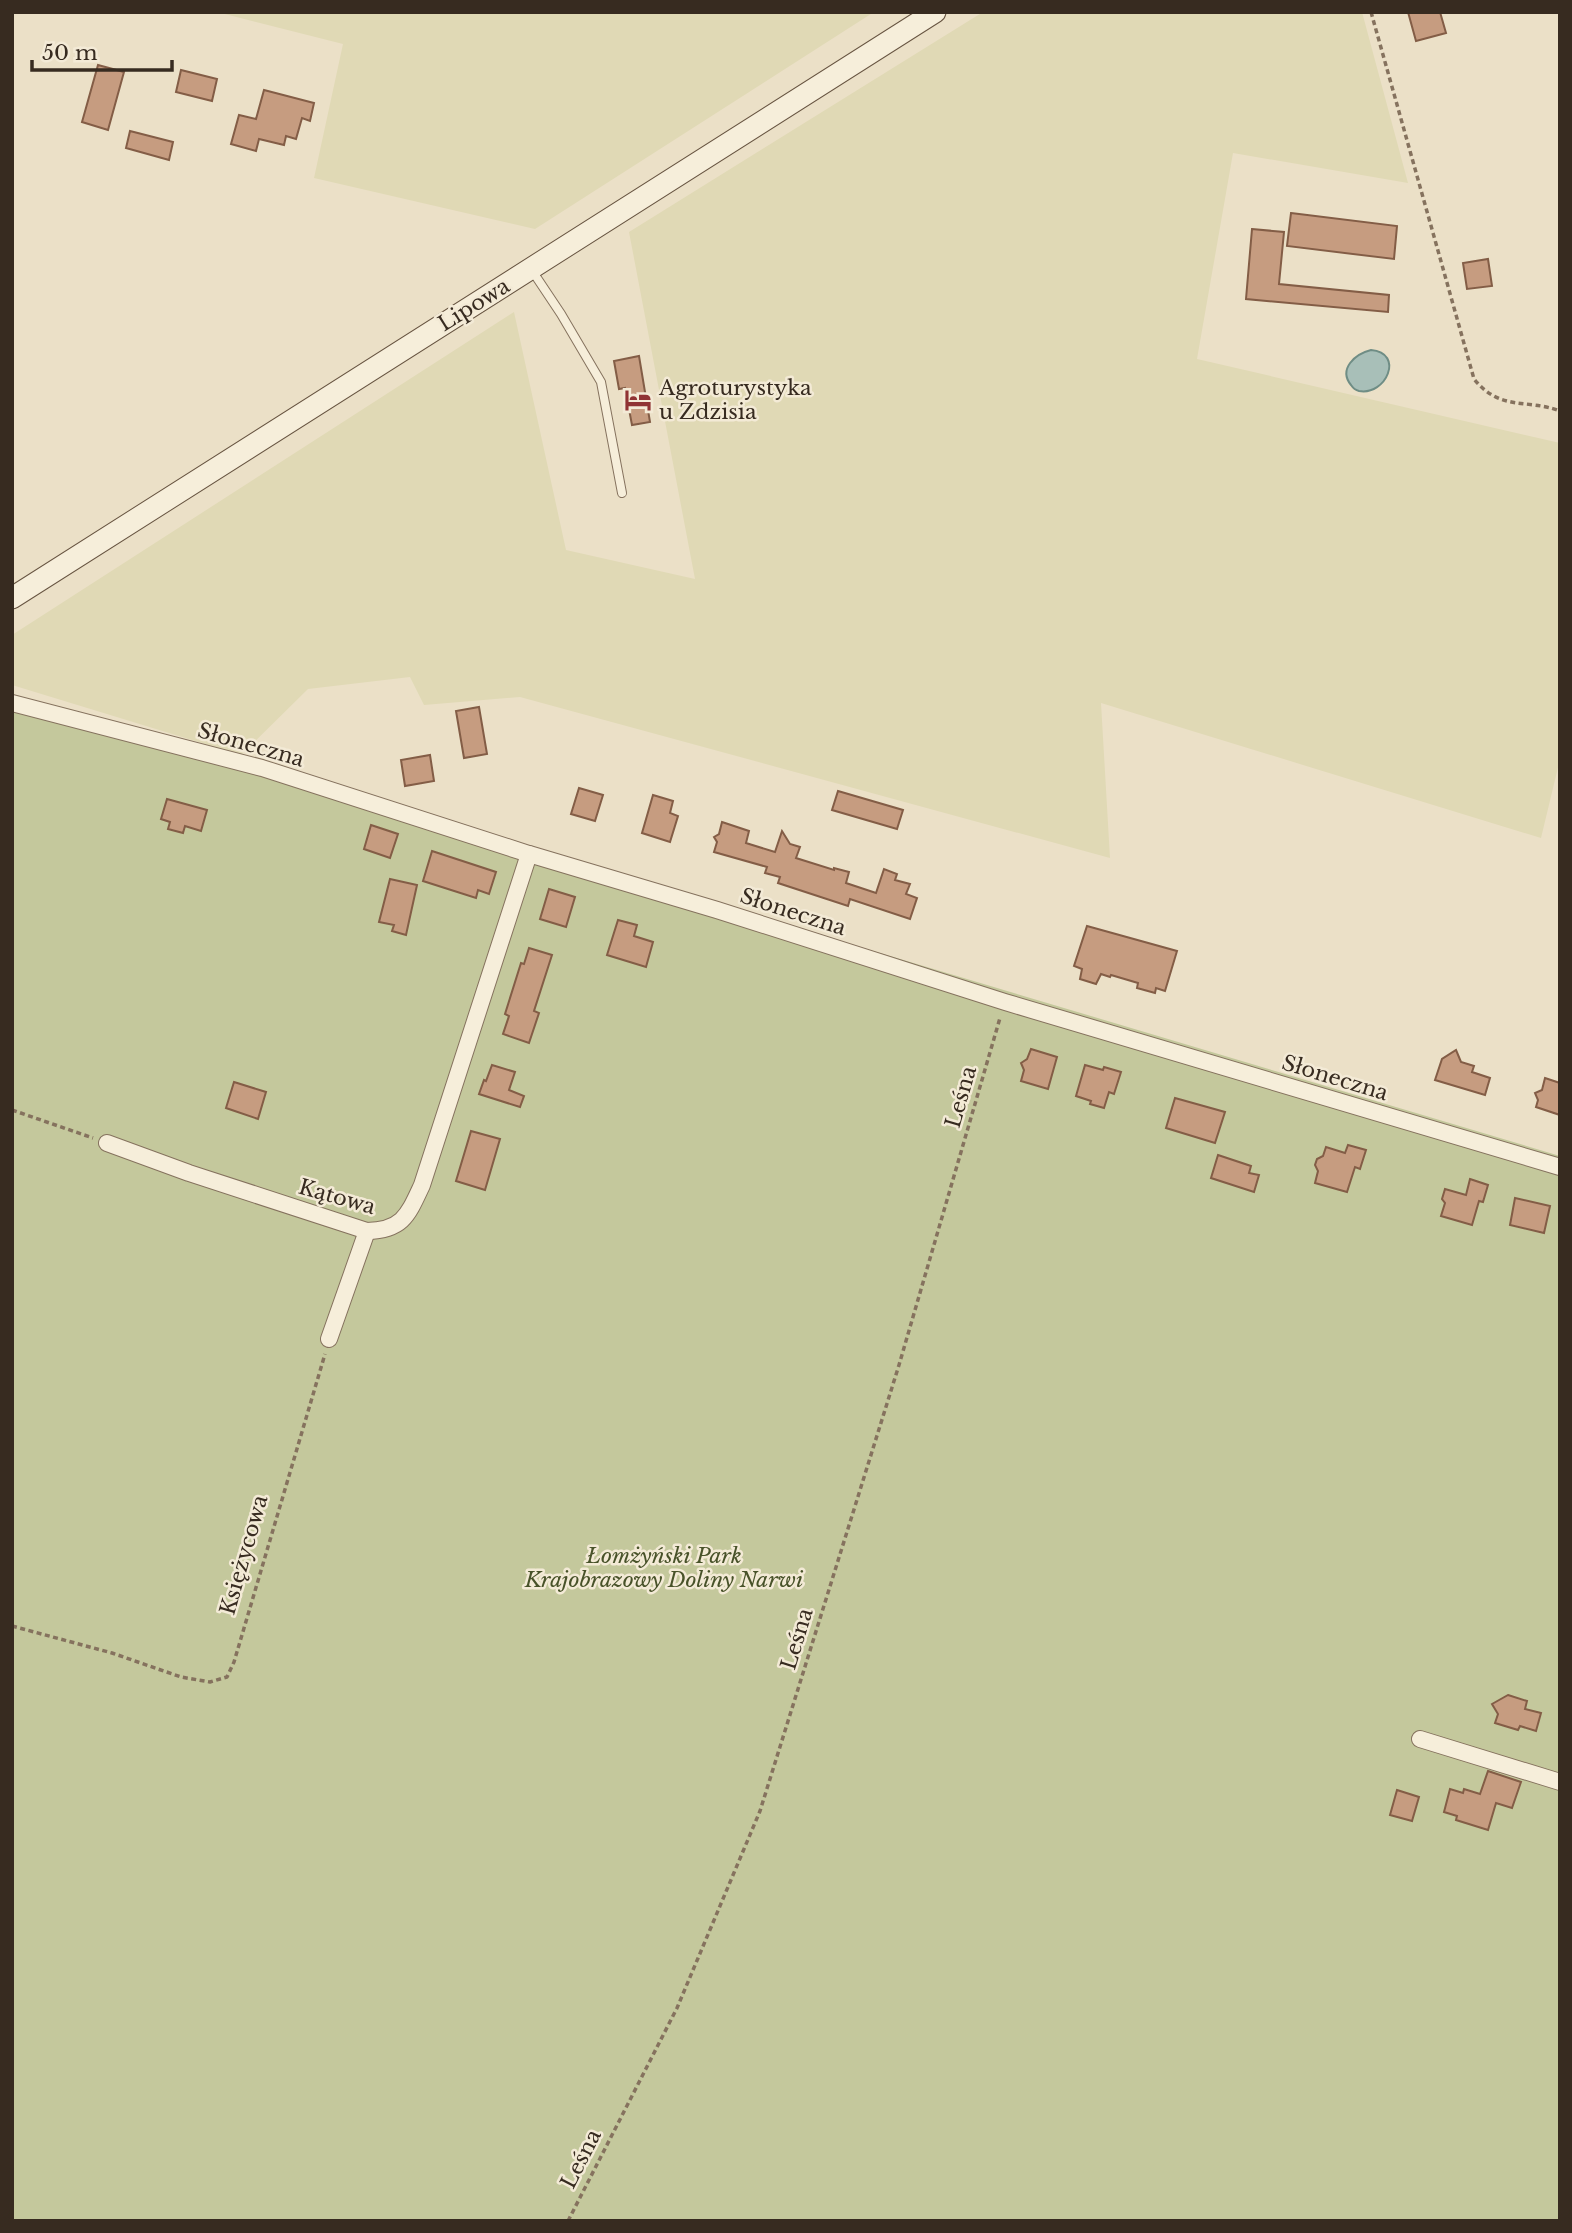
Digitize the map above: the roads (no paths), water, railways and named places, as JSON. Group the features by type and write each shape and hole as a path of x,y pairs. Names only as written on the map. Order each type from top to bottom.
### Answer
{"main road":[{"name":"Lipowa","path":"12,598 935,12"}],"street":[{"name":"Słoneczna","path":"12,703 262,768 528,854 717,910 1005,1002 1560,1167"},
{"name":"Kątowa","path":"107,1143 189,1173 367,1231 384,1231 397,1224 409,1213 422,1185 528,854"},
{"path":"329,1339 367,1231"},
{"path":"1420,1739 1560,1782"}],"lane":[{"path":"531,269 601,382 622,493"}],"water":[{"path":"1371,350 1387,358 1388,374 1377,387 1369,391 1358,391 1347,379 1347,368 1359,355"}],"place":[{"name":"Agroturystyka u Zdzisia","path":"638,400"}],"park label":[{"name":"Łomżyński Park Krajobrazowy Doliny Narwi","path":"664,1568"}]}
